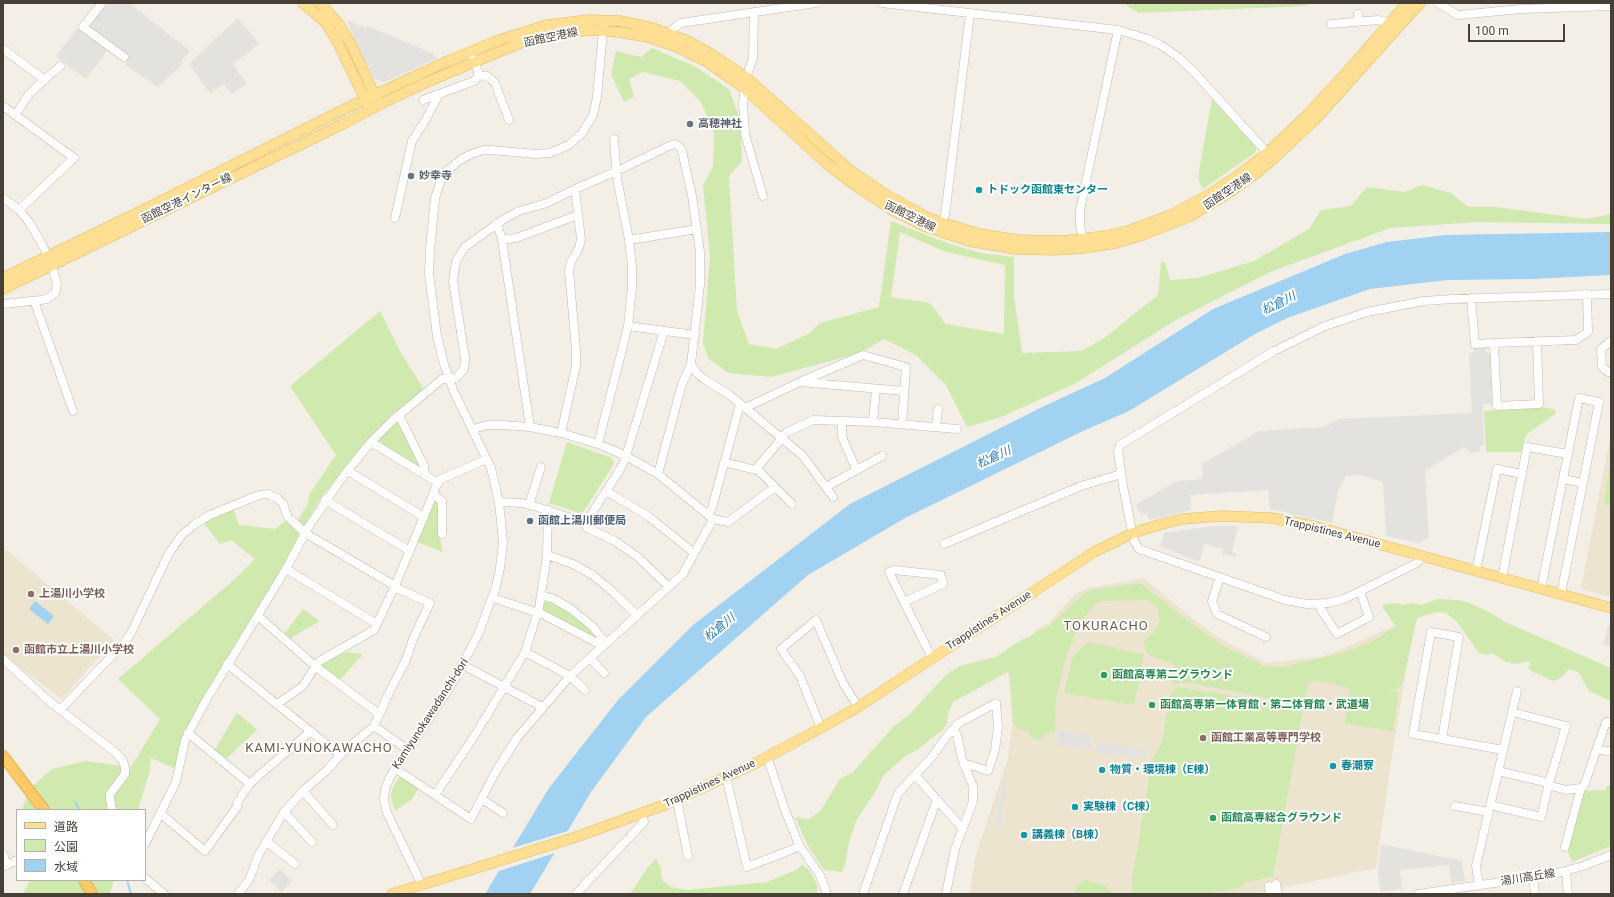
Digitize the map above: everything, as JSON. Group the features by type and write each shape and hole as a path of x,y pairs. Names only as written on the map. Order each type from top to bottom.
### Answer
{"highway":[{"path":"3,756 43,809"},
{"path":"3,766 35,809"},
{"path":"85,881 92,894"},
{"path":"93,881 100,894"}],"main road":[{"path":"303,3 323,7 338,23 375,95 374,108"},
{"name":"函館空港線","path":"1394,25 1407,3"},
{"name":"函館空港線","path":"365,100 472,57 536,38 572,32 604,31 635,34 667,42 707,62 744,88 827,164 866,194 904,216 941,228 1018,240 1084,244 1128,231 1171,215 1223,186 1270,156 1323,98 1394,25 1420,3"},
{"path":"323,7 331,31 342,50 365,100 374,108"},
{"name":"函館空港線","path":"374,108 472,57 499,40 547,25 573,21 604,20 640,25 688,41 713,55 746,77 850,170 900,204 941,228"},
{"name":"函館空港インター線","path":"3,278 22,270 48,255 145,210 365,100"},
{"name":"函館空港インター線","path":"3,289 374,108"},
{"name":"Trappistines Avenue","path":"392,894 576,837 677,800 767,756 858,707 1080,560 1133,533 1182,519 1222,516 1271,518 1306,524 1611,608"}],"street":[{"path":"102,3 83,27 124,57"},
{"path":"673,29 681,23 816,3"},
{"path":"882,3 1118,30 1148,39 1178,57 1270,156"},
{"path":"1438,3 1458,15 1522,9 1611,6"},
{"path":"754,12 753,59 746,77 743,104 745,134 762,196"},
{"path":"941,228 970,14"},
{"path":"1331,24 1358,18 1378,20 1394,25"},
{"name":"Kamiyunokawadanchi-dori","path":"422,885 387,813 385,805 385,789 387,782 436,710 463,665 478,635 493,598 500,568 502,548 502,519 500,502 487,459 457,398 449,378 437,336 429,274 435,198 441,180 454,164 476,152 491,150 543,154 557,150 574,141 587,127 595,109 604,20"},
{"path":"1084,244 1080,225 1080,210 1118,30"},
{"path":"3,49 45,80"},
{"path":"472,57 478,75"},
{"path":"15,114 30,94 60,66"},
{"path":"423,100 474,81 478,75"},
{"path":"478,75 487,76 495,84 509,120"},
{"path":"395,218 412,141 425,121 439,94"},
{"path":"3,106 74,158 19,210"},
{"path":"598,444 628,326 632,267 629,240 617,171 614,139"},
{"path":"146,842 178,776 183,749 188,734 227,664 258,616 325,500 371,442 399,415 442,379 456,378 464,369 465,362 453,287 453,277 456,261 465,247 497,223 519,211 547,203 574,189 675,144 679,146 682,151 698,229 700,285 691,364 682,384 658,474"},
{"path":"561,433 576,366 569,270 571,262 580,244 581,236 574,189"},
{"path":"3,198 19,210 29,222 48,255 57,285 51,296 41,300 3,304"},
{"path":"502,240 516,238 578,216"},
{"path":"497,223 502,240 530,427"},
{"path":"629,240 698,229"},
{"path":"1471,298 1475,344 1576,340 1588,332 1587,294"},
{"path":"1422,557 1417,563 1352,595 1328,603 1307,604 1285,600 1139,549 1134,541 1118,451 1120,445 1274,352 1325,326 1367,312 1424,301 1471,298 1611,294"},
{"path":"36,306 73,411"},
{"path":"628,326 695,335"},
{"path":"583,522 588,519 626,456 664,331"},
{"path":"1494,343 1496,406 1539,404 1537,341"},
{"path":"1611,342 1601,349 1602,367 1608,372 1611,372"},
{"path":"396,769 471,819 495,773 517,738 542,707 570,676 683,574 710,517 724,462 747,406 863,355 906,367 902,424"},
{"path":"691,364 697,373 704,379 747,406 784,435 803,456 833,497"},
{"path":"800,382 904,391"},
{"path":"873,422 876,389"},
{"path":"1541,589 1579,398 1599,402 1562,594"},
{"path":"936,427 938,409"},
{"path":"399,415 424,466 425,474"},
{"path":"756,469 784,435 813,420 842,420 957,429"},
{"path":"842,420 842,437 856,469"},
{"path":"473,430 488,425 530,427 561,433 598,444 626,456 658,474 710,517 728,522 775,487"},
{"path":"371,442 438,483"},
{"path":"1502,578 1527,447 1568,454"},
{"path":"826,487 856,469 882,456"},
{"path":"276,704 303,686 318,662 374,630 395,586 439,480 487,459"},
{"path":"724,462 756,469 792,504"},
{"path":"529,505 541,467"},
{"path":"1476,571 1497,469 1522,474"},
{"path":"348,471 424,517"},
{"path":"944,544 1081,486 1122,474"},
{"path":"1563,479 1583,483"},
{"path":"606,491 648,516 694,553"},
{"path":"433,494 442,501 442,534"},
{"path":"60,710 124,643 169,552 182,535 201,519 259,495 274,495 282,502 288,517 305,533 395,586 430,603 413,639 406,660 374,726 340,755 326,771 303,791 284,812 259,854 249,880 238,894"},
{"path":"325,500 410,551"},
{"path":"500,502 529,505 583,522 587,528 603,535 632,553 648,566 669,587"},
{"path":"435,795 475,735 525,652 538,612 541,595 547,555 548,510"},
{"path":"547,555 573,564 594,576 637,615"},
{"path":"286,568 376,624"},
{"path":"904,602 943,584 940,575 894,570 889,572 904,602 932,658"},
{"path":"1220,577 1212,601 1217,614 1266,638"},
{"path":"1320,608 1337,634 1370,617 1361,594"},
{"path":"541,595 554,599 571,609 593,627 605,644"},
{"path":"493,598 538,612 605,644"},
{"path":"258,616 316,666 379,714"},
{"path":"821,728 800,676 781,649 816,620 843,683 858,707"},
{"path":"1442,739 1459,637 1431,632 1413,734 1503,750"},
{"path":"525,652 570,676 585,690"},
{"path":"590,658 604,673"},
{"path":"3,659 60,710 115,752 123,761 125,774 110,794 112,809"},
{"path":"227,664 340,755"},
{"path":"463,665 542,707"},
{"path":"1479,885 1476,866 1517,691"},
{"path":"863,894 898,793 932,757 959,723 996,704 998,727 995,750 988,771 964,764"},
{"path":"1455,806 1489,809 1540,817 1548,784 1566,726 1512,712"},
{"path":"1565,847 1581,788 1586,783 1606,722 1611,723"},
{"path":"374,726 408,750"},
{"path":"946,894 955,850 973,801 973,786 964,764 957,734 952,730"},
{"path":"160,814 205,851 237,807 238,801 250,784 311,731"},
{"path":"188,734 250,784"},
{"path":"1597,750 1611,751"},
{"path":"767,756 785,810 799,845 820,875 827,894"},
{"path":"1498,771 1566,790 1581,788"},
{"path":"915,775 963,829"},
{"path":"726,776 747,867 796,848"},
{"path":"303,791 333,825"},
{"path":"482,799 503,813"},
{"path":"903,894 937,799"},
{"path":"677,800 688,856"},
{"path":"284,812 312,842"},
{"path":"576,894 644,822 641,813"},
{"path":"266,841 295,864"},
{"name":"湯川高丘線","path":"1418,894 1566,872 1611,857"},
{"path":"4,861 16,860"},
{"path":"1566,872 1568,894"},
{"path":"1533,878 1535,894"},
{"path":"146,879 164,894"},
{"path":"1272,888 1278,894"}],"shaded area":[{"path":"107,3 129,3 190,51 181,61 184,63 158,87 125,65 129,57 89,27"},
{"path":"238,18 259,44 233,64 247,84 231,94 224,84 210,93 189,64"},
{"path":"350,21 366,28 368,26 434,54 433,56 438,58 385,82 374,79 347,22"},
{"path":"77,28 108,50 86,79 56,57"},
{"path":"1486,347 1486,353 1491,353 1492,404 1483,404 1484,445 1480,446 1480,452 1471,453 1464,447 1425,471 1429,538 1422,540 1420,543 1386,536 1383,482 1361,475 1346,476 1339,488 1332,523 1270,509 1268,490 1191,495 1191,510 1150,520 1146,513 1142,515 1135,505 1177,481 1203,479 1202,464 1259,431 1325,427 1338,419 1472,413 1469,353 1474,353 1474,348"},
{"path":"1611,433 1611,597 1581,589"},
{"path":"1214,526 1238,526 1232,552 1236,554 1235,557 1222,554 1223,549 1205,544 1199,562 1160,546 1164,533"},
{"name":"上湯川小学校","path":"3,547 114,640 62,699 3,655"},
{"name":"函館工業高等専門学校","path":"1144,578 1183,611 1216,636 1266,663 1323,657 1415,617 1393,749 1376,868 1251,894 970,894 975,857 1008,758 1012,726 1008,676 1036,630 1049,623 1075,594 1092,587"},
{"path":"1609,624 1611,624 1611,647 1603,644"},
{"path":"1059,730 1088,735 1092,739 1089,750 1056,745"},
{"path":"1097,741 1148,750 1146,759 1096,752"},
{"path":"1003,778 1008,779 1000,829 995,828"},
{"path":"1381,844 1462,861 1465,881 1451,883 1449,865 1400,870 1402,889 1380,892 1378,871"},
{"path":"279,869 292,880 282,892 269,880"}],"green space":[{"path":"1123,3 1313,3 1305,6 1139,13"},
{"path":"652,48 694,66 729,89 740,119 742,161 729,176 737,311 749,344 776,349 810,333 820,323 879,307 891,221 947,243 980,253 1014,257 1014,296 1022,353 1081,351 1103,339 1158,295 1161,262 1165,262 1170,280 1198,278 1254,261 1309,229 1321,210 1351,206 1367,187 1405,192 1422,185 1451,193 1468,207 1496,207 1587,219 1611,214 1611,224 1477,222 1390,228 1270,272 1176,320 1076,383 1001,417 967,427 946,385 916,355 884,339 860,353 771,377 728,373 708,358 703,343 710,257 703,185 713,167 714,133 701,102 680,81 643,72 629,79 634,97 624,102 611,74 616,51 641,57","holes":["900,232 946,252 1005,265 1004,334 946,324 930,303 891,297"]},
{"path":"1212,99 1256,147 1256,152 1203,189 1199,182 1199,171"},
{"path":"380,311 401,353 424,390 390,416 370,438 323,495 304,526 297,521 308,504 309,495 336,455 290,386"},
{"path":"1542,407 1556,410 1555,414 1527,434 1521,452 1486,452 1484,411"},
{"path":"398,420 421,466 419,468 376,441"},
{"path":"567,442 612,458 614,464 584,511 579,513 549,503"},
{"path":"1611,456 1611,505 1604,504"},
{"path":"435,499 440,504 439,534 443,552 417,542"},
{"path":"233,508 239,525 275,529 287,520 299,532 300,536 284,567 203,699 176,769 151,758 150,770 138,809 22,809 30,788 52,769 85,761 131,767 160,719 118,679 236,578 255,559 231,540 220,544 203,522"},
{"path":"1140,583 1220,644 1264,666 1282,667 1342,653 1373,641 1396,626 1383,608 1383,604 1398,603 1402,605 1412,603 1422,605 1436,599 1458,600 1469,603 1489,612 1505,622 1611,668 1611,701 1589,691 1579,673 1570,669 1559,679 1553,681 1530,670 1528,667 1531,664 1528,661 1516,664 1506,662 1492,653 1486,655 1479,653 1458,623 1446,613 1437,612 1417,618 1403,682 1400,687 1390,691 1399,692 1393,731 1345,724 1350,689 1328,682 1309,681 1304,705 1189,683 1178,683 1172,687 1175,665 1149,655 1145,648 1144,642 1147,637 1154,632 1160,622 1157,607 1147,600 1100,601 1080,623 1066,657 1056,698 1055,731 1045,734 1041,740 1035,739 1029,735 1029,732 1015,727 1010,675 1008,672 953,702 944,729 917,750 905,756 883,776 876,791 857,819 849,842 845,865 842,872 824,870 807,844 795,817 809,819 821,810 840,779 853,772 893,727 910,714 945,676 959,666 996,657 1013,645 1050,625 1084,593 1091,590"},
{"path":"549,601 560,606 576,617 598,637 597,639 543,611 544,603"},
{"path":"303,609 320,621 289,639 284,634"},
{"name":"函館高専第二グラウンド","path":"1087,642 1144,654 1134,705 1064,693 1073,656"},
{"path":"347,652 363,654 340,680 321,666 332,658"},
{"name":"函館高専総合グラウンド","path":"1177,687 1259,700 1303,710 1273,876 1244,883 1242,887 1207,894 1132,894 1132,880 1152,761 1161,745 1171,693"},
{"path":"236,714 239,714 257,730 225,760 214,751"},
{"path":"400,776 419,788 411,800 395,811 391,797 392,789"},
{"path":"1611,785 1611,846 1572,862 1567,848 1583,791 1605,790 1607,786"},
{"path":"656,859 661,868 662,880 671,887 687,890 767,882 796,870 802,865 809,870 817,884 817,894 630,894 649,866"},
{"path":"1085,880 1102,884 1114,894 1075,894 1076,886"},
{"path":"30,881 114,881 108,894 23,894"}],"water":[{"name":"松倉川","path":"1611,232 1611,275 1532,279 1448,280 1370,289 1287,318 1255,334 1129,411 1083,431 905,518 808,575 646,717 591,792 530,894 485,894 549,788 618,700 693,625 850,504 1040,408 1105,378 1213,309 1345,254 1387,242 1446,235"},
{"path":"35,601 54,616 48,624 29,609"}],"pier":[{"path":"571,830 558,852 496,872 509,849"}],"waterway":[{"path":"75,802 79,809"},
{"path":"127,881 131,894"}],"place":[{"name":"高穂神社","path":"690,124"},
{"name":"妙幸寺","path":"411,176"},
{"name":"トドック函館東センター","path":"979,190"},
{"name":"函館上湯川郵便局","path":"530,521"},
{"name":"上湯川小学校","path":"31,594"},
{"name":"函館市立上湯川小学校","path":"16,650"},
{"name":"函館高専第二グラウンド","path":"1104,675"},
{"name":"函館高専第一体育館・第二体育館・武道場","path":"1152,705"},
{"name":"函館工業高等専門学校","path":"1203,738"},
{"name":"春潮寮","path":"1333,766"},
{"name":"物質・環境棟（E棟）","path":"1102,770"},
{"name":"実験棟（C棟）","path":"1075,807"},
{"name":"函館高専総合グラウンド","path":"1213,818"},
{"name":"講義棟（B棟）","path":"1024,835"}],"district":[{"name":"TOKURACHO","path":"1106,627"},
{"name":"KAMI-YUNOKAWACHO","path":"319,749"}]}
